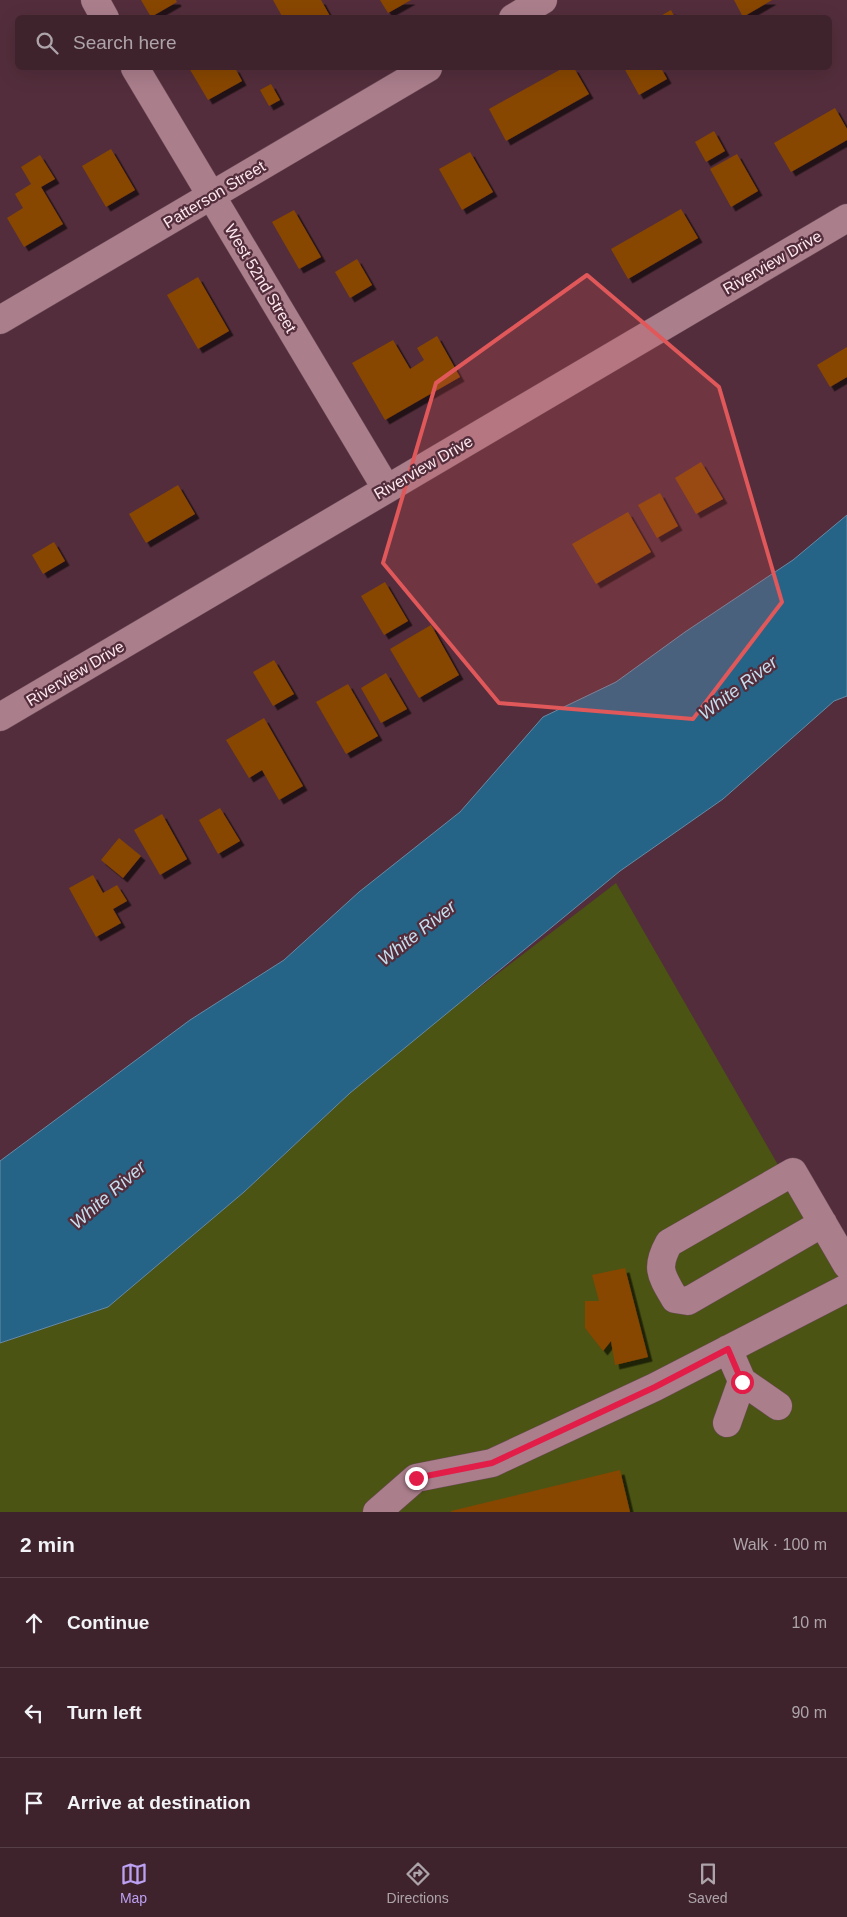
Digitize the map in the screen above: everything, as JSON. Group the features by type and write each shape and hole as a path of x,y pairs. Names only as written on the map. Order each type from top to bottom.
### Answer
{"street":[{"path":"95,0 103,15"},
{"path":"518,15 543,0"},
{"name":"West 52nd Street","path":"136,70 386,488"},
{"name":"Patterson Street","path":"0,320 425,70"},
{"name":"Riverview Drive","path":"0,717 847,218"},
{"path":"823,1223 688,1301 674,1299 663,1279 660,1260 669,1243 793,1172 823,1223 847,1265"},
{"path":"377,1512 416,1478 492,1463 655,1387 847,1288"},
{"path":"728,1349 742,1382 778,1406"},
{"path":"727,1423 742,1382"}],"highlighted area":[{"path":"587,275 719,387 782,602 693,719 499,703 383,563 436,383"}],"green space":[{"path":"616,883 847,1285 847,1512 0,1512 0,1343 108,1307 244,1192 350,1093 445,1014"}],"water":[{"name":"White River","path":"847,515 847,696 834,701 723,799 620,871 350,1093 244,1192 108,1307 0,1343 0,1161 190,1020 284,960 359,892 460,812 543,717 616,682 685,632 793,560"}],"building":[{"path":"141,0 176,0 177,2 154,15 150,15"},
{"path":"273,0 321,0 329,15 281,15"},
{"path":"380,0 411,0 388,13"},
{"path":"734,0 772,0 746,15 742,15"},
{"path":"671,10 674,15 662,15"},
{"path":"190,70 236,70 242,81 208,100"},
{"path":"559,70 575,70 589,94 506,141 489,109"},
{"path":"625,70 662,70 667,79 639,95"},
{"path":"271,84 280,100 269,106 260,90"},
{"path":"835,108 847,129 847,140 791,172 774,143"},
{"path":"714,131 725,151 706,162 695,142"},
{"path":"111,149 135,190 106,207 82,166"},
{"path":"470,152 493,192 462,210 439,169"},
{"path":"737,154 758,191 731,207 710,169"},
{"path":"40,155 55,179 41,187 63,224 24,247 7,218 23,208 15,194 31,184 21,167"},
{"path":"681,209 698,238 628,279 611,249"},
{"path":"294,210 321,257 299,269 272,222"},
{"path":"357,259 372,285 350,298 335,272"},
{"path":"198,277 229,331 198,349 167,295"},
{"path":"437,336 460,377 385,420 352,363 393,340 410,369 424,360 417,348"},
{"path":"847,347 847,377 830,387 817,365"},
{"path":"701,462 723,499 696,514 675,478"},
{"path":"178,485 195,514 146,543 129,514"},
{"path":"660,493 678,526 657,538 638,505"},
{"path":"628,512 651,552 596,584 572,544"},
{"path":"54,542 65,561 43,574 32,555"},
{"path":"385,582 408,621 384,635 361,596"},
{"path":"431,625 459,675 419,698 390,649"},
{"path":"274,660 294,694 273,706 253,672"},
{"path":"386,673 407,709 381,723 361,688"},
{"path":"348,684 378,736 346,754 316,702"},
{"path":"264,718 303,786 279,800 262,770 249,778 226,740"},
{"path":"220,808 240,841 218,854 199,820"},
{"path":"162,814 187,859 160,875 134,830"},
{"path":"119,838 141,856 123,878 101,860"},
{"path":"93,875 103,893 117,885 127,901 113,909 121,923 96,937 69,888"},
{"path":"625,1268 648,1357 615,1365 611,1341 603,1351 585,1328 585,1301 599,1301 592,1275"},
{"path":"620,1470 630,1512 451,1512 451,1511"}],"route":[{"path":"416,1478 492,1463 655,1387 728,1349 742,1382"}]}
